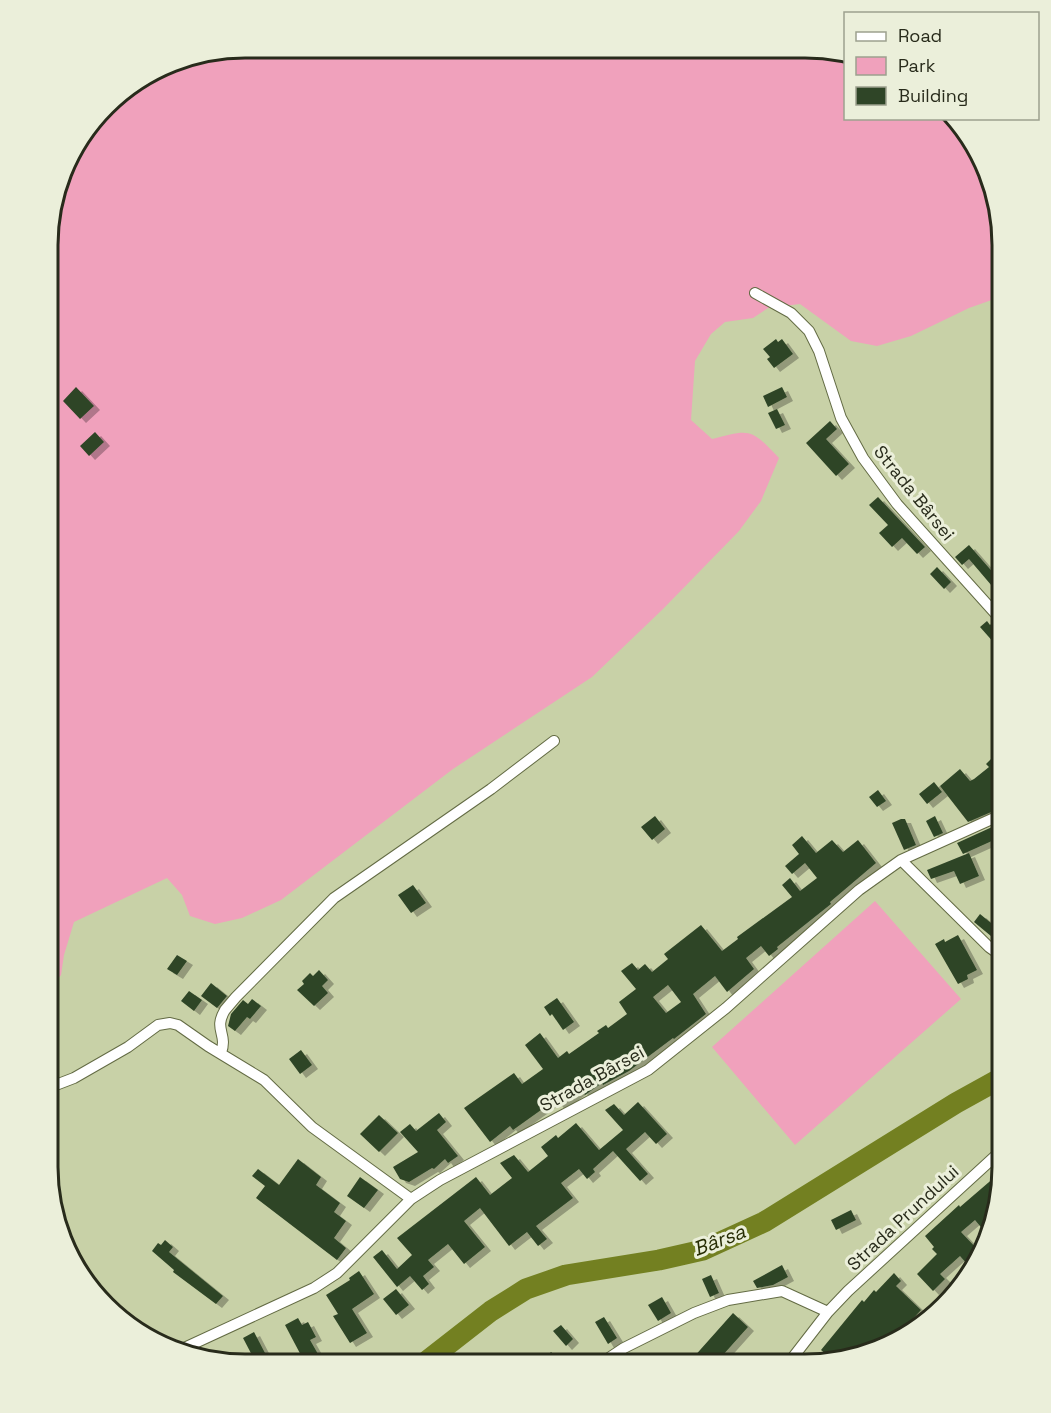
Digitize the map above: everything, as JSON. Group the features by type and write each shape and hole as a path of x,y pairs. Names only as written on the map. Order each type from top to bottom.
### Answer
{"street":[{"name":"Strada Bârsei","path":"755,293 791,313 810,331 819,351 840,418 863,458 897,504 992,610"},
{"path":"221,1053 224,1044 219,1020 225,1010 315,916 358,880 492,789 554,741"},
{"name":"Strada Bârsei","path":"190,1345 314,1288 337,1273 411,1199 467,1164 606,1094 648,1070 718,1014 859,890 901,860 992,819"},
{"path":"901,860 992,949"},
{"path":"59,1084 74,1078 128,1047 158,1025 170,1023 178,1025 202,1043 264,1080 312,1126 411,1199"},
{"name":"Strada Prundului","path":"796,1354 828,1312 901,1241 992,1159"},
{"path":"615,1354 694,1313 728,1300 782,1291 828,1312"}],"green space":[{"path":"245,58 806,58 844,62 844,120 944,120 946,122 973,163 986,197 991,221 992,300 969,308 911,336 877,346 851,341 800,304 768,308 753,318 725,322 711,334 695,361 691,420 712,439 743,433 756,436 779,458 761,501 739,531 663,609 592,677 453,769 281,900 242,918 215,924 190,916 182,895 167,878 74,922 64,955 59,977 60,221 68,185 78,163 105,122 122,105 152,84 185,68 221,60"},
{"path":"875,901 961,999 795,1145 712,1047"}],"building":[{"path":"776,339 778,342 782,339 793,354 774,368 767,359 770,357 763,349"},
{"path":"76,387 94,406 80,419 63,401"},
{"path":"782,387 787,397 768,407 763,396"},
{"path":"777,409 785,425 776,429 768,413"},
{"path":"830,421 837,429 826,439 849,464 836,476 806,443"},
{"path":"95,432 104,442 89,456 80,446"},
{"path":"878,497 925,547 917,554 902,538 892,547 879,533 888,525 869,505"},
{"path":"969,545 992,571 992,586 969,559 962,565 955,557"},
{"path":"937,567 951,582 944,589 930,574"},
{"path":"987,621 990,625 992,623 992,641 980,627"},
{"path":"992,758 992,812 968,822 940,786 960,769 970,781 989,767 986,764"},
{"path":"934,782 942,792 927,804 919,794"},
{"path":"878,790 886,801 877,807 869,797"},
{"path":"655,816 665,829 652,840 641,827"},
{"path":"935,816 943,833 934,837 926,821"},
{"path":"905,819 916,845 904,850 892,823"},
{"path":"992,827 992,841 963,854 957,843"},
{"path":"802,836 816,853 832,840 843,852 858,840 876,863 769,956 761,946 746,958 754,969 727,992 715,976 693,994 706,1014 674,1039 629,1071 603,1085 602,1083 585,1095 581,1090 559,1106 555,1100 513,1130 510,1126 490,1142 464,1108 514,1073 522,1084 543,1069 525,1045 540,1033 558,1058 567,1051 569,1054 599,1033 597,1031 606,1025 608,1028 627,1014 619,1002 636,989 621,971 632,963 638,970 645,964 652,972 668,959 664,954 701,925 722,951 738,939 737,937 792,897 782,885 790,878 800,891 817,878 805,863 792,874 785,866 799,854 792,845","holes":["668,985 681,1002 666,1013 653,997"]},
{"path":"969,853 979,876 960,884 954,871 931,879 927,870"},
{"path":"413,885 426,903 411,913 398,895"},
{"path":"980,914 992,922 992,937 974,922"},
{"path":"958,935 977,970 967,975 968,979 958,984 935,944"},
{"path":"177,955 187,961 177,975 167,969"},
{"path":"319,970 328,980 322,986 328,993 314,1006 297,990 304,984 302,981 310,973 313,976"},
{"path":"211,983 227,996 217,1008 201,996"},
{"path":"189,991 202,1000 194,1011 181,1001"},
{"path":"557,998 574,1022 563,1030 544,1007"},
{"path":"252,999 261,1006 235,1031 228,1026 231,1014 243,1000 248,1004"},
{"path":"301,1050 312,1065 300,1074 289,1059"},
{"path":"638,1102 667,1134 656,1144 645,1132 626,1149 648,1174 640,1181 613,1151 593,1169 595,1172 587,1179 579,1169 561,1183 573,1198 536,1226 547,1239 538,1246 527,1232 509,1246 480,1208 464,1221 485,1247 464,1264 448,1244 428,1260 434,1267 423,1276 429,1284 422,1290 410,1276 397,1287 373,1257 382,1250 397,1269 412,1255 397,1238 476,1177 490,1195 512,1178 500,1163 514,1155 528,1172 548,1156 541,1147 556,1135 558,1138 576,1123 599,1150 623,1130 605,1110 614,1104 624,1115"},
{"path":"439,1113 446,1122 437,1130 458,1156 448,1163 445,1159 434,1169 432,1168 409,1182 400,1179 393,1167 418,1152 400,1132 410,1124 416,1131"},
{"path":"379,1115 398,1133 379,1152 360,1134"},
{"path":"298,1159 321,1177 316,1185 340,1203 334,1212 346,1221 334,1238 346,1248 337,1260 256,1198 265,1186 252,1176 258,1169 279,1185"},
{"path":"360,1177 378,1190 364,1208 347,1196"},
{"path":"992,1179 983,1229 975,1220 961,1232 975,1246 973,1250 966,1263 960,1256 940,1274 945,1279 933,1291 917,1274 937,1254 925,1236 959,1205 960,1207"},
{"path":"851,1210 856,1220 836,1230 831,1220"},
{"path":"165,1240 173,1247 169,1252 223,1296 216,1304 173,1272 174,1270 152,1251 158,1243 161,1245"},
{"path":"782,1265 788,1277 773,1285 757,1288 753,1281"},
{"path":"359,1271 374,1294 352,1309 367,1333 350,1343 333,1316 338,1314 326,1295 350,1280 349,1278"},
{"path":"894,1273 901,1281 896,1286 921,1310 909,1323 866,1345 830,1353 825,1353 821,1350 862,1300 864,1302 874,1290 876,1292"},
{"path":"711,1275 719,1293 710,1297 702,1279"},
{"path":"396,1289 409,1305 396,1315 383,1299"},
{"path":"662,1297 671,1313 658,1321 648,1305"},
{"path":"733,1313 748,1327 724,1354 696,1354"},
{"path":"604,1317 617,1338 608,1344 595,1322"},
{"path":"298,1318 302,1325 308,1322 316,1337 310,1340 318,1354 300,1354 285,1325"},
{"path":"561,1325 573,1339 566,1346 553,1331"},
{"path":"254,1332 265,1353 251,1354 243,1338"}],"waterway":[{"name":"Bârsa","path":"436,1354 491,1311 526,1289 566,1275 659,1260 703,1250 764,1222 992,1083"}]}
